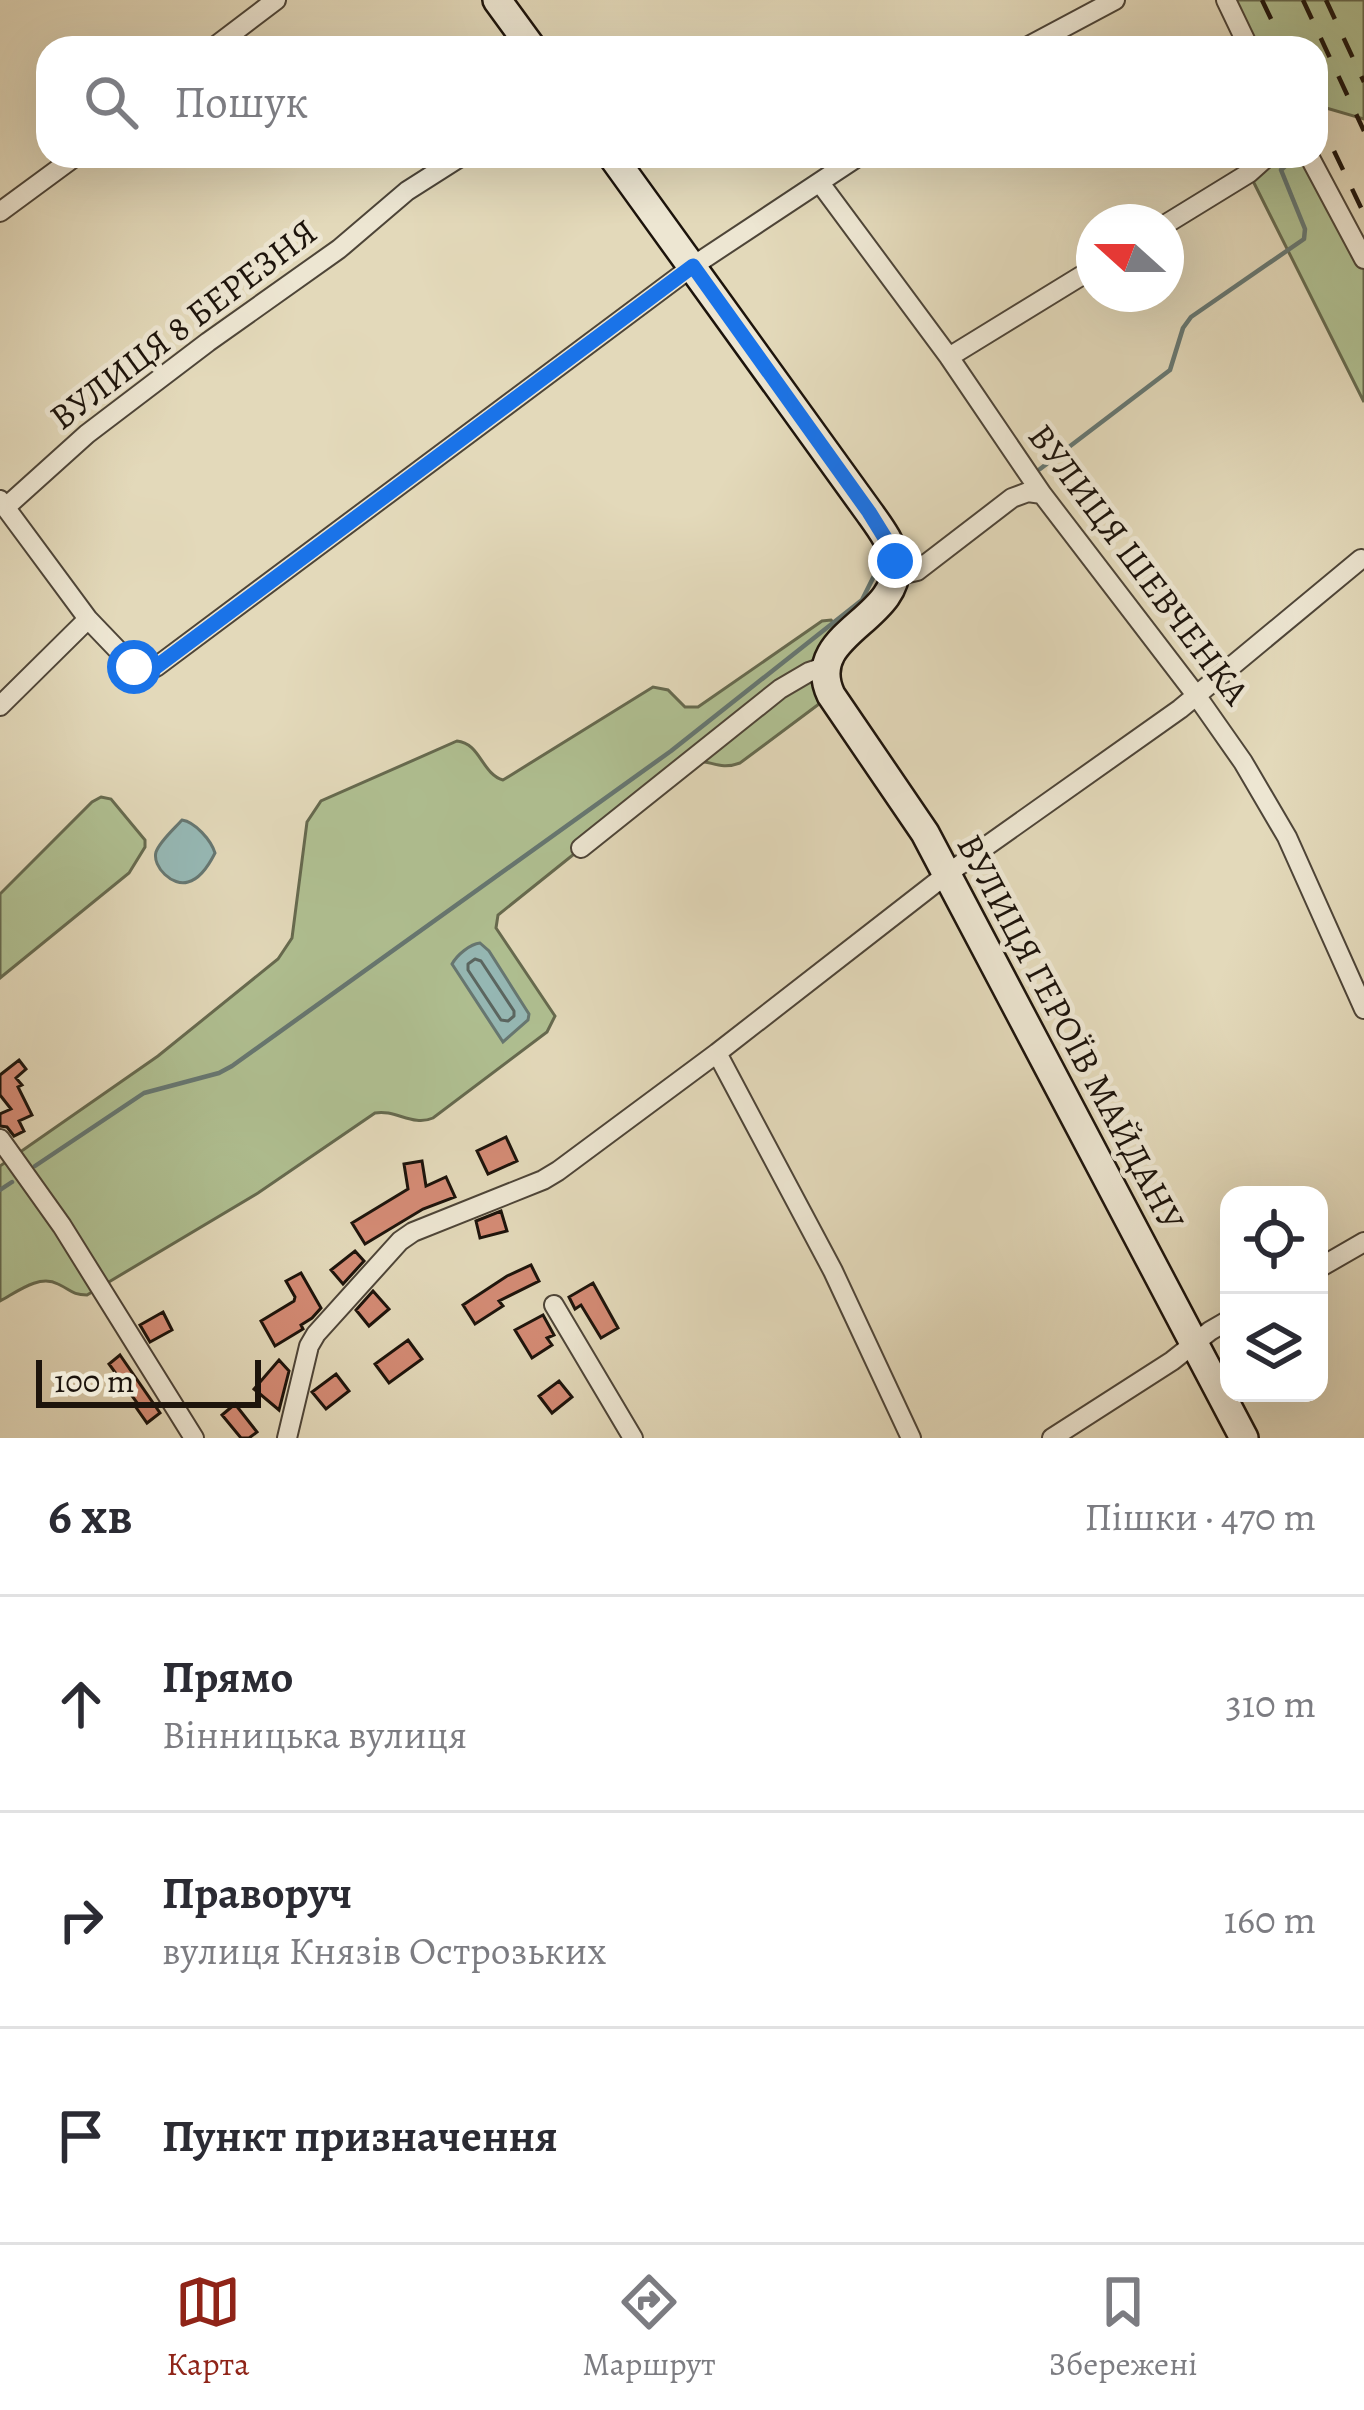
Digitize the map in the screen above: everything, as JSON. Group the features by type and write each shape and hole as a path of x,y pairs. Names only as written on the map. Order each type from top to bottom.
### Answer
{"street":[{"path":"228,36 275,0"},
{"path":"1048,36 1115,0"},
{"path":"1226,0 1243,36"},
{"path":"508,4 525,36"},
{"path":"0,212 60,168"},
{"name":"ВУЛИЦЯ 8 БЕРЕЗНЯ","path":"3,504 87,434 442,168"},
{"path":"580,848 780,689 824,667 840,642 886,596 895,576 893,554 880,528 621,168"},
{"path":"3,504 88,620 134,667 156,667 693,266 842,168"},
{"path":"1184,213 1255,168"},
{"path":"1315,168 1364,259"},
{"name":"ВУЛИЦЯ ШЕВЧЕНКА","path":"820,183 949,357 1042,494 1196,695 1271,807 1364,1010"},
{"path":"949,357 1076,279"},
{"path":"895,576 917,572 1012,498 1028,492 1042,494"},
{"path":"287,1438 309,1346 390,1250 413,1232 558,1171 947,874 1180,709 1361,559"},
{"path":"0,706 88,620"},
{"name":"ВУЛИЦЯ ГЕРОЇВ МАЙДАНУ","path":"824,667 824,682 831,695 925,833 1244,1438"},
{"path":"716,1053 833,1271 911,1438"},
{"path":"0,1139 62,1226 194,1438"},
{"path":"1328,1263 1364,1242"},
{"path":"554,1305 633,1438"},
{"path":"1052,1438 1220,1327"}],"green space":[{"path":"1227,0 1364,0 1364,119 1328,108 1328,36 1244,36"},
{"path":"1250,168 1315,168 1364,259 1364,402"},
{"path":"831,620 846,636 831,695 740,763 690,761 498,915 496,928 555,1016 547,1032 433,1118 375,1113 258,1193 87,1295 43,1281 0,1301 0,1166 158,1056 278,959 292,938 307,822 321,801 457,741 471,747 490,772 503,780 653,687 668,690 685,707 698,707 822,621"},
{"path":"101,797 111,799 145,840 145,847 129,873 0,978 0,894"}],"water":[{"path":"182,820 202,832 215,853 200,874 182,883 165,874 157,864 156,852"},
{"path":"480,943 529,1014 503,1042 452,964 464,950"}],"building":[{"path":"19,1060 26,1069 16,1078 22,1085 18,1087 32,1115 19,1121 24,1131 14,1136 0,1126 0,1114 11,1109 0,1095 0,1075"},
{"path":"506,1137 517,1161 488,1174 477,1151"},
{"path":"422,1161 426,1186 446,1177 455,1197 423,1209 365,1244 352,1223 408,1189 404,1164"},
{"path":"501,1211 507,1231 480,1238 476,1221"},
{"path":"355,1251 364,1261 343,1284 331,1270"},
{"path":"531,1265 539,1281 499,1301 503,1306 475,1324 463,1305"},
{"path":"301,1273 321,1308 301,1325 303,1329 275,1346 261,1321 294,1301 286,1281"},
{"path":"593,1283 618,1328 601,1338 581,1305 575,1309 569,1297"},
{"path":"373,1291 389,1309 369,1326 356,1310"},
{"path":"163,1312 172,1330 150,1342 140,1325"},
{"path":"543,1315 554,1335 547,1338 552,1345 532,1358 515,1330"},
{"path":"408,1340 422,1359 389,1383 375,1364"},
{"path":"120,1355 160,1413 147,1423 109,1364"},
{"path":"279,1360 289,1371 279,1410 254,1389"},
{"path":"336,1374 349,1391 326,1409 312,1392"},
{"path":"559,1381 572,1397 552,1413 539,1396"},
{"path":"235,1404 257,1432 249,1438 241,1438 222,1415"}],"waterway":[{"path":"1040,469 1170,370 1191,317 1304,239 1305,229 1283,168"},
{"path":"35,1166 144,1093 232,1066 671,751 862,600 882,567"},
{"path":"0,1190 12,1182"}],"railway":[{"path":"1262,0 1279,36"},
{"path":"1303,0 1320,36"},
{"path":"1326,0 1364,82"},
{"path":"1328,54 1364,131"},
{"path":"1328,138 1364,214"}],"route":[{"path":"134,667 156,667 693,266 869,512 895,561"}]}
